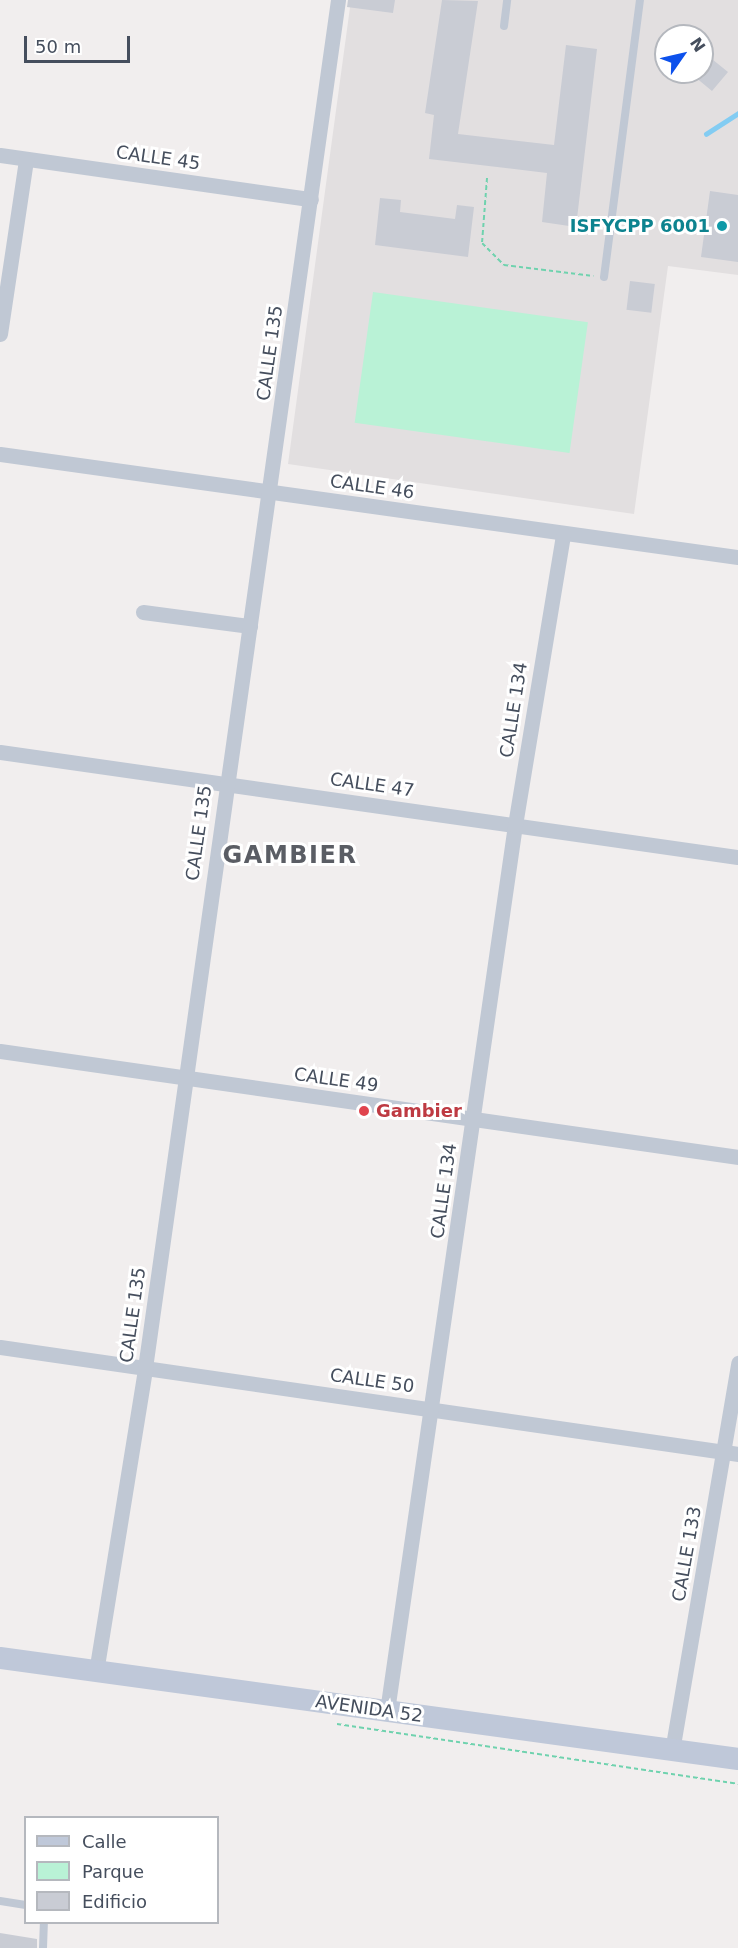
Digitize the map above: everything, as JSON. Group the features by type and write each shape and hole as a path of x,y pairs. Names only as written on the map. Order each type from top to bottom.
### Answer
{"main road":[{"name":"AVENIDA 52","path":"0,1658 738,1759"}],"street":[{"name":"CALLE 135","path":"96,1672 146,1368 184,1078 270,493 338,0"},
{"name":"CALLE 45","path":"0,155 311,199"},
{"path":"0,334 26,159"},
{"name":"CALLE 46","path":"0,454 738,557"},
{"name":"CALLE 134","path":"387,1711 433,1410 515,825 563,534"},
{"path":"142,612 250,627"},
{"name":"CALLE 47","path":"0,752 738,857"},
{"name":"CALLE 49","path":"0,1051 738,1157"},
{"name":"CALLE 50","path":"0,1347 731,1453"},
{"name":"CALLE 133","path":"672,1750 731,1453 738,1363"}],"lane":[{"path":"504,27 507,0"},
{"path":"604,277 640,0"},
{"path":"0,1901 24,1905"},
{"path":"43,1948 44,1924"}],"path":[{"path":"487,178 482,243 504,265 604,277"},
{"path":"325,1722 738,1784"}],"shaded area":[{"path":"351,0 738,0 738,275 668,266 634,514 288,464"}],"green space":[{"path":"373,292 588,322 570,453 355,423"}],"building":[{"path":"348,0 395,0 393,13 347,7"},
{"path":"442,0 478,1 458,134 554,145 566,45 597,49 576,227 542,222 547,173 429,159 434,115 425,113"},
{"path":"714,61 728,72 712,91 704,84 714,84"},
{"name":"ISFYCPP 6001","path":"710,191 738,195 738,262 701,257"},
{"path":"380,198 401,200 400,212 455,219 457,205 474,207 468,257 375,245"},
{"path":"630,281 655,284 651,313 626,310"},
{"path":"0,1933 37,1939 37,1948 0,1948"}],"waterway":[{"path":"706,134 738,113"}],"place":[{"name":"ISFYCPP 6001","path":"722,226"},
{"name":"Gambier","path":"364,1111"}],"district":[{"name":"GAMBIER","path":"290,856"}]}
